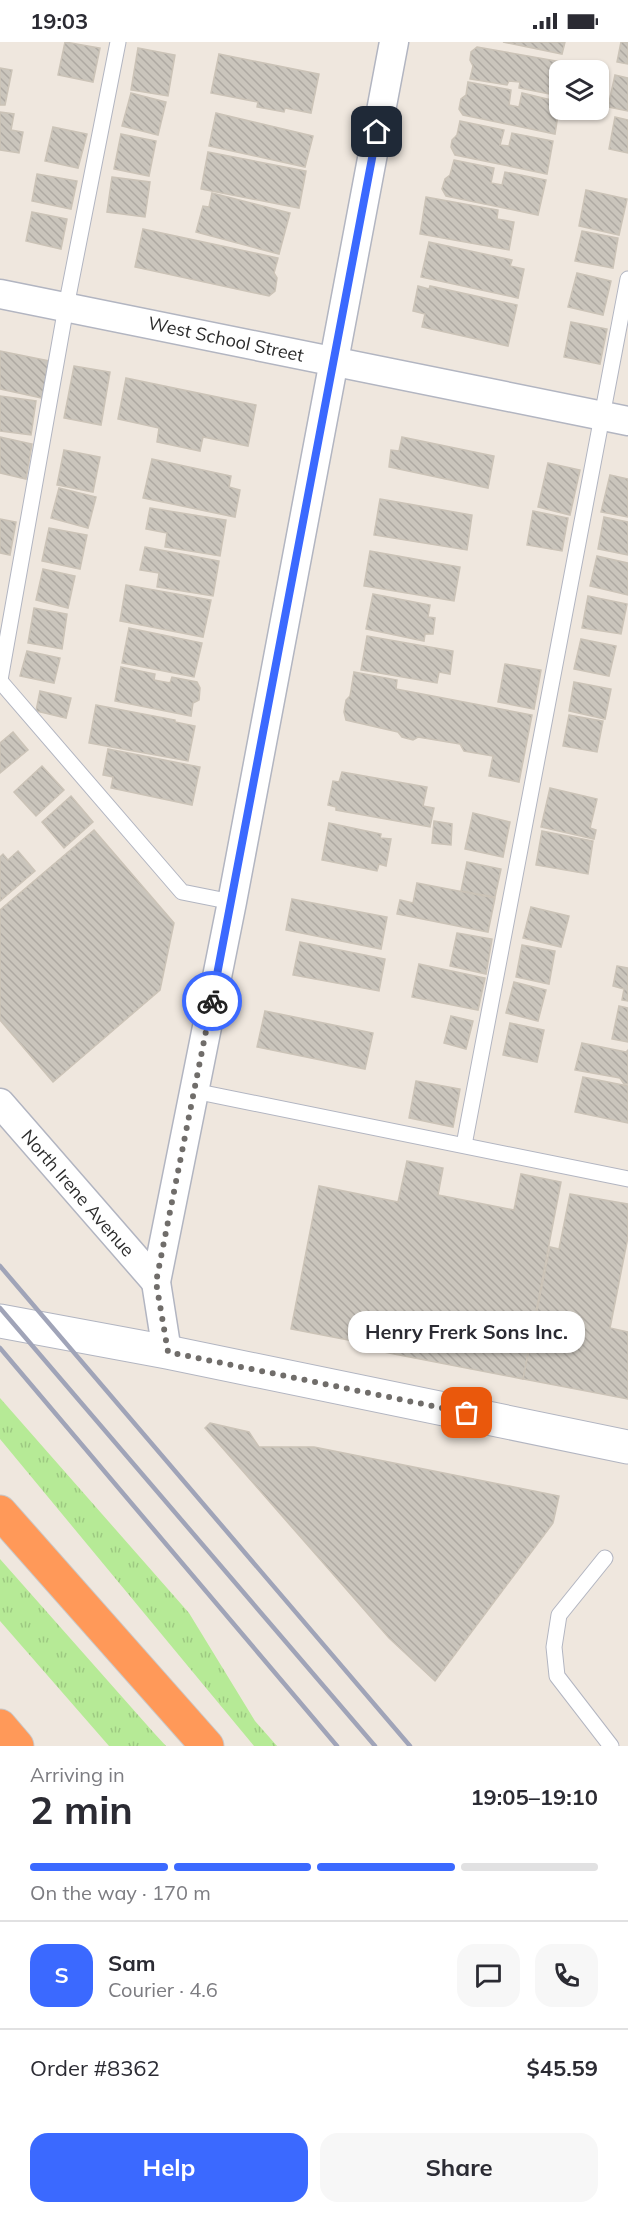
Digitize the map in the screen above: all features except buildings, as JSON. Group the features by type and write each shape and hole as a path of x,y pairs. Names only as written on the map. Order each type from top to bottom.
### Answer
{"highway":[{"path":"0,1512 207,1746"},
{"path":"0,1726 17,1746"}],"main road":[{"path":"0,1321 168,1352 628,1447"}],"street":[{"path":"168,1352 156,1282 232,902 394,42"},
{"name":"West School Street","path":"0,294 615,418"},
{"name":"North Irene Avenue","path":"0,1103 156,1282"}],"lane":[{"path":"118,42 66,307 0,680 182,892 232,902"},
{"path":"464,1146 615,418 628,279"},
{"path":"194,1091 628,1179"},
{"path":"605,1558 559,1615 554,1647 557,1676 611,1746"}],"green space":[{"path":"0,1398 189,1613 255,1721 277,1746 254,1746 0,1439"},
{"path":"0,1559 166,1746 109,1746 0,1621"}],"railway":[{"path":"0,1266 410,1746"},
{"path":"0,1308 375,1746"},
{"path":"0,1348 337,1746"}],"way so far":[{"path":"212,1001 156,1282 168,1352 467,1413"}],"place":[{"name":"Henry Frerk Sons Inc.","path":"467,1413"}],"route":[{"path":"212,1001 377,132"}]}
